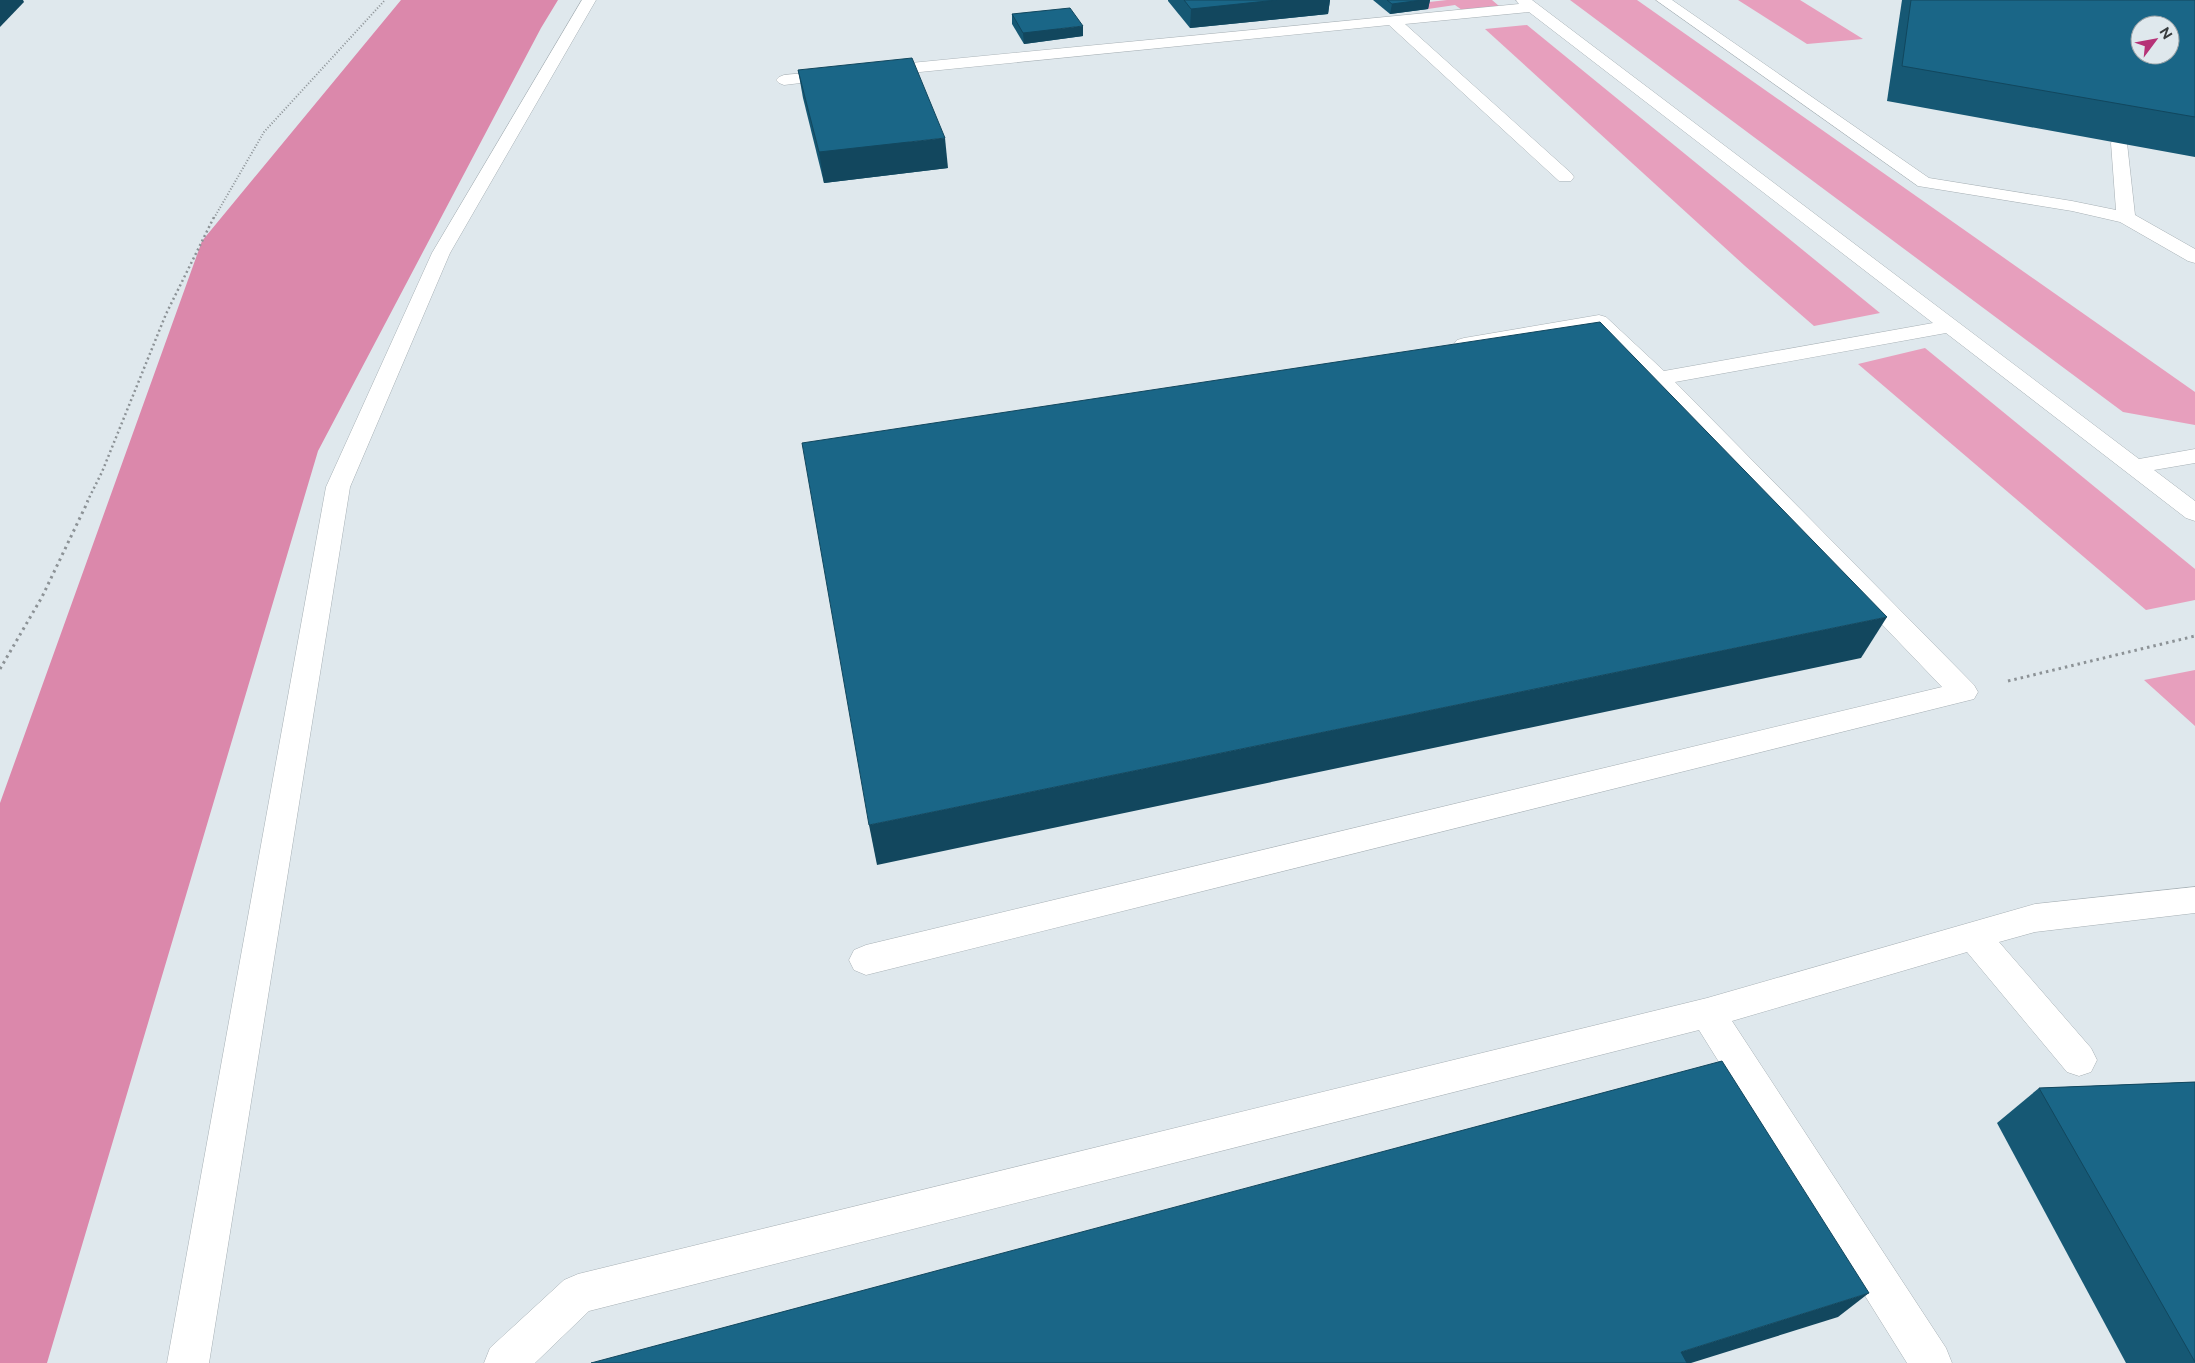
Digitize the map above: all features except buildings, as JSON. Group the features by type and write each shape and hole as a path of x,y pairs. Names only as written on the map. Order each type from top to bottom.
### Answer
{"lane":[{"path":"188,1363 338,487 441,253 589,0"},
{"path":"1663,0 1924,182 2072,206 2126,218 2195,256"},
{"path":"784,80 1393,21 1527,3 2195,513"},
{"path":"1393,21 1565,177"},
{"path":"2119,143 2126,218"},
{"path":"1443,347 1599,321 1659,378 1964,692"},
{"path":"1659,378 1950,326"},
{"path":"2134,467 2195,456"},
{"path":"866,960 1964,692"},
{"path":"505,1363 578,1294 1707,1013 2035,918 2195,900"},
{"path":"1973,936 2079,1060"},
{"path":"1707,1013 1931,1363"}],"path":[{"path":"0,669 42,597 102,472 166,314 214,217 264,132 385,0"},
{"path":"1964,692 2195,636"}],"shaded area":[{"path":"401,0 558,0 541,28 318,451 47,1363 0,1363 0,803 202,241"},
{"path":"1447,0 1492,0 1499,6 1462,10 1455,5 1428,9 1420,3"},
{"path":"1570,0 1637,0 2195,392 2195,425 2123,412"},
{"path":"1738,0 1800,0 1863,39 1807,44"},
{"path":"1527,25 1880,313 1814,326 1745,266 1485,29"},
{"path":"1925,348 2195,569 2195,600 2146,610 1858,364"},
{"path":"2195,670 2195,726 2144,680"}]}
